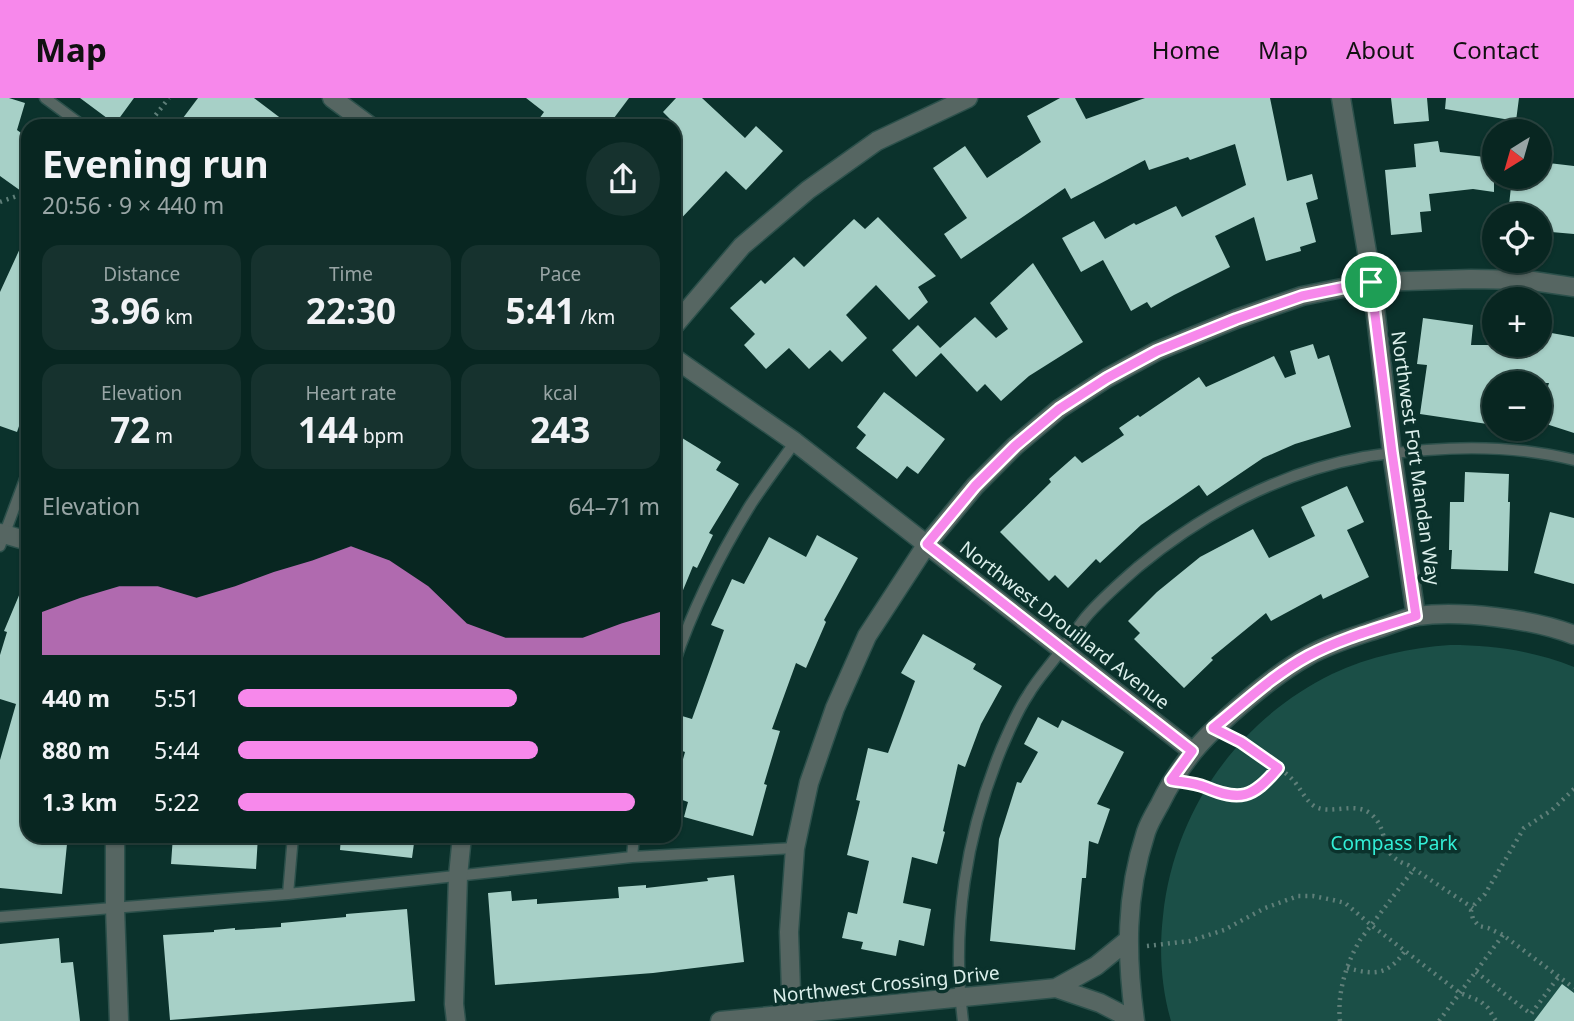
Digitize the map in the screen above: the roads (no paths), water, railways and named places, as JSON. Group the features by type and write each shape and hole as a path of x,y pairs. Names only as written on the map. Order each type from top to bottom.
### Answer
{"street":[{"path":"332,98 360,119"},
{"path":"681,318 742,246 808,190 877,141 968,98"},
{"name":"Northwest Fort Mandan Way","path":"1341,98 1371,282 1416,616"},
{"path":"791,1018 789,932 795,848 809,783 835,708 867,636 927,544 975,486 1015,446 1059,409 1107,378 1157,351 1302,296 1371,282 1526,280 1574,287"},
{"name":"Northwest Drouillard Avenue","path":"681,363 795,442 1192,751"},
{"path":"1,538 21,540"},
{"name":"Northwest Crossing Drive","path":"1135,1021 1128,942 1133,881 1147,831 1171,780 1213,728 1273,678 1309,656 1346,639 1416,616 1499,618 1534,623 1574,635"},
{"path":"115,843 120,1021"},
{"path":"456,1021 454,1004 461,843"},
{"name":"Northwest Crossing Drive","path":"720,1021 791,1018 1056,988 1096,966 1128,942"},
{"name":"Northwest Crossing Drive","path":"1056,988 1100,1003 1135,1021"}],"lane":[{"path":"46,98 74,119"},
{"path":"681,644 710,577 752,504 795,442"},
{"path":"963,1021 958,951 961,905 978,813 1011,726 1028,695 1085,618 1111,590 1169,542 1248,495 1333,464 1392,453 1457,448 1518,450 1574,460"},
{"path":"1,538 21,488"},
{"path":"288,894 292,843"},
{"path":"632,857 633,843"},
{"path":"0,917 288,894 632,857 795,848"}],"park label":[{"name":"Compass Park","path":"1394,843"}]}
